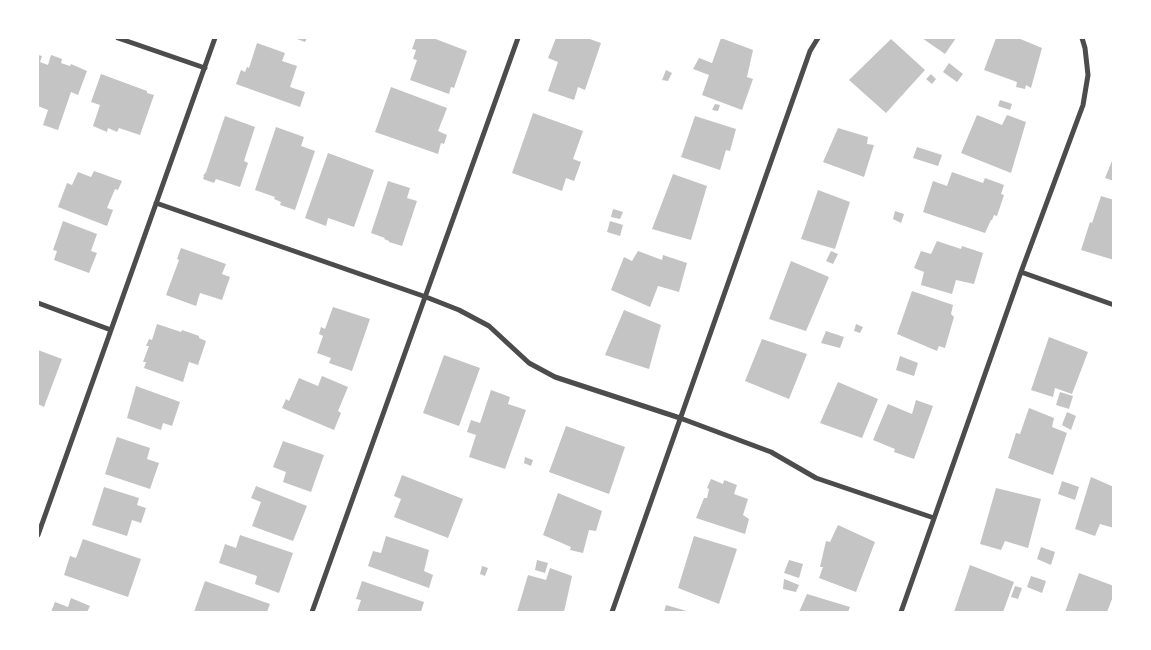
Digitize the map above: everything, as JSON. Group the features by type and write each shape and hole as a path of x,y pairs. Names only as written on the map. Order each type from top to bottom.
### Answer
{"street":[{"path":"118,38 204,68"},
{"path":"38,535 215,38"},
{"path":"312,612 518,38"},
{"path":"612,612 810,51 818,38"},
{"path":"901,612 1021,272 1083,104 1088,75 1086,48 1082,38"},
{"path":"156,203 459,310 489,326 518,354 538,369 555,377 680,418 771,452 816,478 934,518"},
{"path":"1021,272 1114,305"},
{"path":"38,303 111,330"}],"building":[{"path":"294,38 307,38 305,42"},
{"path":"416,38 433,38 467,51 454,88 451,87 449,94 410,80 417,60 413,59 416,50 412,49"},
{"path":"556,38 587,38 601,43 585,90 578,87 574,100 548,91 558,62 548,58"},
{"path":"721,38 753,50 747,77 753,79 742,110 702,95 709,75 693,69 699,58 712,63"},
{"path":"922,38 956,38 945,54"},
{"path":"996,38 1018,38 1042,48 1031,88 1026,85 1025,89 1016,87 1017,82 984,70"},
{"path":"891,39 925,70 886,113 849,80"},
{"path":"257,43 285,53 282,61 297,66 290,87 305,92 300,107 236,84 241,70 245,72 247,67 249,68"},
{"path":"38,55 42,56 40,62 48,65 51,55 62,59 61,63 70,66 71,64 87,71 78,95 71,92 58,130 43,125 48,110 38,106"},
{"path":"949,63 963,74 957,82 943,72"},
{"path":"666,70 672,73 668,81 662,80"},
{"path":"101,74 154,95 140,135 119,128 117,132 108,128 107,132 93,126 100,105 91,102"},
{"path":"931,74 936,79 932,84 926,79"},
{"path":"391,87 447,108 438,131 447,135 444,144 441,143 438,154 375,132"},
{"path":"1000,100 1012,104 1010,110 998,106"},
{"path":"715,104 720,105 718,111 712,110"},
{"path":"533,113 583,131 573,159 581,162 574,181 566,178 562,191 512,173"},
{"path":"977,115 1002,125 1007,115 1026,122 1011,173 961,153"},
{"path":"225,116 255,127 244,161 248,163 240,187 216,179 214,183 203,179"},
{"path":"695,116 736,129 730,151 726,150 720,170 681,157"},
{"path":"276,127 304,137 301,146 315,151 295,210 280,205 281,202 274,199 275,197 255,190"},
{"path":"838,128 868,137 867,144 874,145 864,177 823,162"},
{"path":"917,147 942,155 938,166 913,158"},
{"path":"328,153 374,170 354,227 328,218 326,226 305,218"},
{"path":"1114,156 1114,181 1105,178"},
{"path":"94,171 122,181 118,190 115,189 107,208 113,210 107,226 58,207 67,183 72,185 78,172 91,177"},
{"path":"952,172 983,183 985,178 1004,185 1001,194 1004,195 997,216 994,215 985,233 923,212 933,181 947,186"},
{"path":"673,174 707,186 691,240 652,229"},
{"path":"388,181 410,188 407,198 417,201 402,246 371,233"},
{"path":"818,190 850,202 835,249 801,239"},
{"path":"1101,196 1114,200 1114,260 1081,250"},
{"path":"613,209 623,212 620,219 611,217"},
{"path":"895,211 904,214 901,223 893,219"},
{"path":"63,221 97,234 91,251 97,253 89,273 54,260 57,251 53,250"},
{"path":"610,221 623,225 620,236 607,232"},
{"path":"937,241 961,249 962,246 983,253 974,284 956,280 952,294 921,285 924,272 914,268 921,251 931,254"},
{"path":"181,248 226,264 222,274 230,277 222,300 200,293 196,306 166,295 179,260 177,259"},
{"path":"638,251 662,260 663,255 687,263 679,292 658,286 650,307 611,290 624,257 632,261"},
{"path":"831,251 838,254 833,264 826,261"},
{"path":"791,261 829,277 806,331 769,319"},
{"path":"912,291 953,305 951,314 954,317 945,348 939,346 937,351 897,334"},
{"path":"333,307 370,319 352,371 329,363 331,358 317,353 323,336 319,334 321,327 325,329"},
{"path":"624,310 661,325 649,369 605,355"},
{"path":"157,324 181,332 182,330 199,336 199,338 206,341 198,365 189,362 183,382 144,368 146,362 143,362 149,346 146,346 149,339 152,340"},
{"path":"856,324 863,327 860,333 854,331"},
{"path":"826,331 844,337 840,348 821,343"},
{"path":"1049,337 1088,352 1072,394 1055,388 1053,397 1031,390"},
{"path":"762,339 807,354 789,399 745,381"},
{"path":"38,350 62,359 44,407 38,404"},
{"path":"444,355 480,368 459,426 423,413"},
{"path":"900,356 918,363 914,376 896,370"},
{"path":"322,376 348,387 338,411 341,413 334,430 282,408 286,399 289,401 299,378 318,386"},
{"path":"838,382 878,399 862,438 820,423"},
{"path":"136,386 180,402 172,426 163,423 161,430 127,418"},
{"path":"491,390 510,397 508,404 526,410 505,469 469,457 476,435 467,432 471,420 480,423"},
{"path":"1060,392 1073,396 1069,409 1056,405"},
{"path":"916,400 933,406 914,459 894,452 895,449 873,440 888,404 912,414"},
{"path":"1029,408 1054,418 1052,427 1067,433 1053,475 1008,458 1016,433 1020,434"},
{"path":"1067,412 1076,416 1071,430 1062,425"},
{"path":"566,426 625,447 609,494 549,472"},
{"path":"117,437 150,448 147,459 159,463 150,489 105,474"},
{"path":"283,441 324,455 311,492 283,482 286,472 273,467"},
{"path":"525,457 533,460 531,466 524,463"},
{"path":"402,475 463,499 448,538 394,517 401,499 394,496"},
{"path":"1091,477 1114,487 1114,528 1100,524 1095,536 1075,529"},
{"path":"711,479 723,484 724,480 737,485 734,494 748,499 743,515 749,519 745,534 696,518 704,498 707,498 709,489 707,488"},
{"path":"1062,481 1079,487 1075,500 1058,494"},
{"path":"256,486 307,506 293,541 252,526 261,502 251,498"},
{"path":"104,487 139,498 137,505 146,508 141,523 132,520 127,536 92,525"},
{"path":"996,488 1041,499 1028,548 1005,541 1001,550 980,544"},
{"path":"558,493 602,511 596,531 589,530 583,553 570,550 571,547 543,535"},
{"path":"838,525 875,542 856,592 819,578 823,567 820,567 826,541 830,542"},
{"path":"240,535 293,553 279,593 255,584 257,576 219,563 225,544 236,548"},
{"path":"386,536 429,550 424,571 433,575 429,588 368,566 373,551 381,553"},
{"path":"694,536 737,549 719,604 678,588"},
{"path":"83,539 141,559 128,597 64,575 70,556 76,558"},
{"path":"1041,547 1055,552 1051,565 1037,559"},
{"path":"537,560 548,563 545,573 535,570"},
{"path":"789,560 803,564 799,578 784,573"},
{"path":"970,565 1014,582 1003,612 954,612"},
{"path":"482,566 488,568 485,576 480,574"},
{"path":"550,568 572,576 564,612 517,612 528,575 546,580"},
{"path":"1079,573 1114,586 1114,594 1107,612 1065,612"},
{"path":"1031,576 1046,581 1042,593 1027,587"},
{"path":"784,579 799,585 796,592 783,589"},
{"path":"205,581 270,604 267,612 194,612"},
{"path":"362,581 424,602 421,612 357,612 361,600 356,599"},
{"path":"1015,586 1022,588 1018,599 1011,597"},
{"path":"807,594 850,607 848,612 799,612"},
{"path":"71,598 90,606 87,612 51,612 55,602 68,607"},
{"path":"666,605 690,612 664,612"}]}
